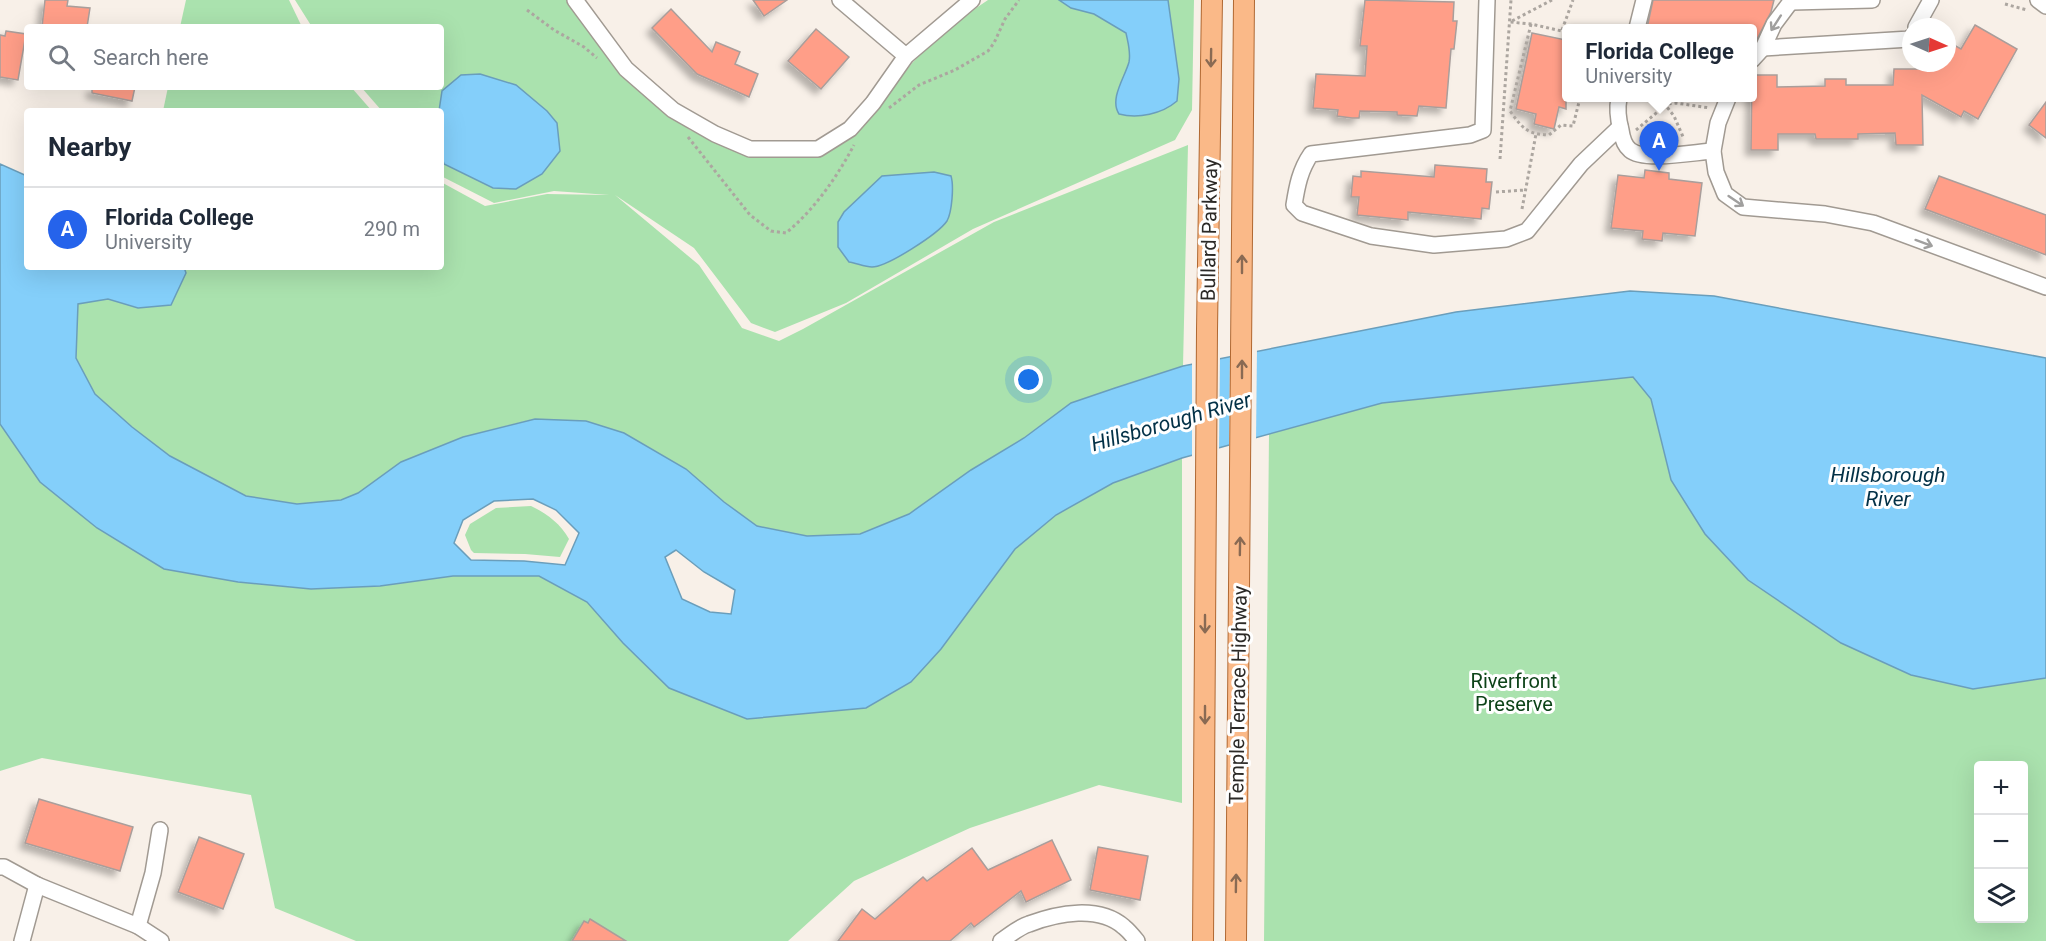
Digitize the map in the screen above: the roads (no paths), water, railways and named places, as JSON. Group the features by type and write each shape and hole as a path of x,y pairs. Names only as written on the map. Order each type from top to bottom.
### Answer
{"main road":[{"name":"Bullard Parkway","path":"1207,461 1212,0"},
{"name":"Bullard Parkway","path":"1241,448 1244,0"},
{"name":"Temple Terrace Highway","path":"1236,941 1241,448"},
{"name":"Temple Terrace Highway","path":"1203,941 1207,461"}],"street":[{"path":"575,0 626,69 673,110 715,134 750,149 818,149 850,129 873,103 906,56 972,0"},
{"path":"840,0 906,56"},
{"path":"1487,0 1483,130 1470,135 1311,154 1301,168 1294,205 1302,213 1371,236 1434,244 1506,239 1527,231 1581,165 1626,129"},
{"path":"1638,24 1644,0"},
{"path":"1757,55 1763,48 1774,24 1792,1 1872,0"},
{"path":"1921,18 1931,0"},
{"path":"1763,48 1902,39"},
{"path":"1618,102 1617,106 1626,129 1624,141 1630,150 1638,155 1713,151"},
{"path":"1726,102 1718,123 1713,151 1716,172 1725,194 1743,207 1825,214 1873,223 2046,287"},
{"path":"138,926 153,873 159,830"},
{"path":"0,867 37,885 138,926 161,941"},
{"path":"22,941 37,885"},
{"path":"1001,941 1027,924 1055,916 1080,913 1102,915 1124,926 1137,941"}],"water":[{"path":"1059,0 1168,0 1179,79 1177,101 1150,114 1134,116 1119,114 1116,108 1117,95 1130,58 1126,33 1094,14 1071,8"},
{"path":"480,74 516,85 547,111 557,123 560,151 542,174 516,189 493,188 444,164 444,108 439,108 442,91 461,75"},
{"name":"Hillsborough River","path":"0,164 24,175 24,270 185,270 186,273 171,305 138,308 108,299 78,304 76,358 95,394 132,427 170,456 246,496 297,504 341,500 358,493 401,462 463,437 535,419 586,421 624,433 686,469 724,502 757,526 807,536 860,534 909,514 971,470 1024,438 1071,403 1183,366 1456,312 1630,291 1714,296 2046,358 2046,678 1973,689 1911,675 1841,643 1748,580 1705,534 1671,480 1651,399 1633,377 1382,403 1182,458 1113,483 1056,515 1015,549 941,649 911,682 866,708 747,719 669,688 623,643 587,602 539,576 453,576 380,586 311,589 238,582 164,569 97,528 40,482 0,424","holes":["533,499 556,510 579,533 565,565 524,561 471,560 454,543 463,520 494,501","676,550 704,572 735,590 731,614 710,612 682,599 665,557"]},
{"path":"934,172 951,176 952,180 950,212 942,227 912,249 879,266 869,267 849,262 838,247 838,222 844,212 882,176"}],"place":[{"name":"Florida College","path":"1659,171"}],"park label":[{"name":"Riverfront Preserve","path":"1514,692"}]}
